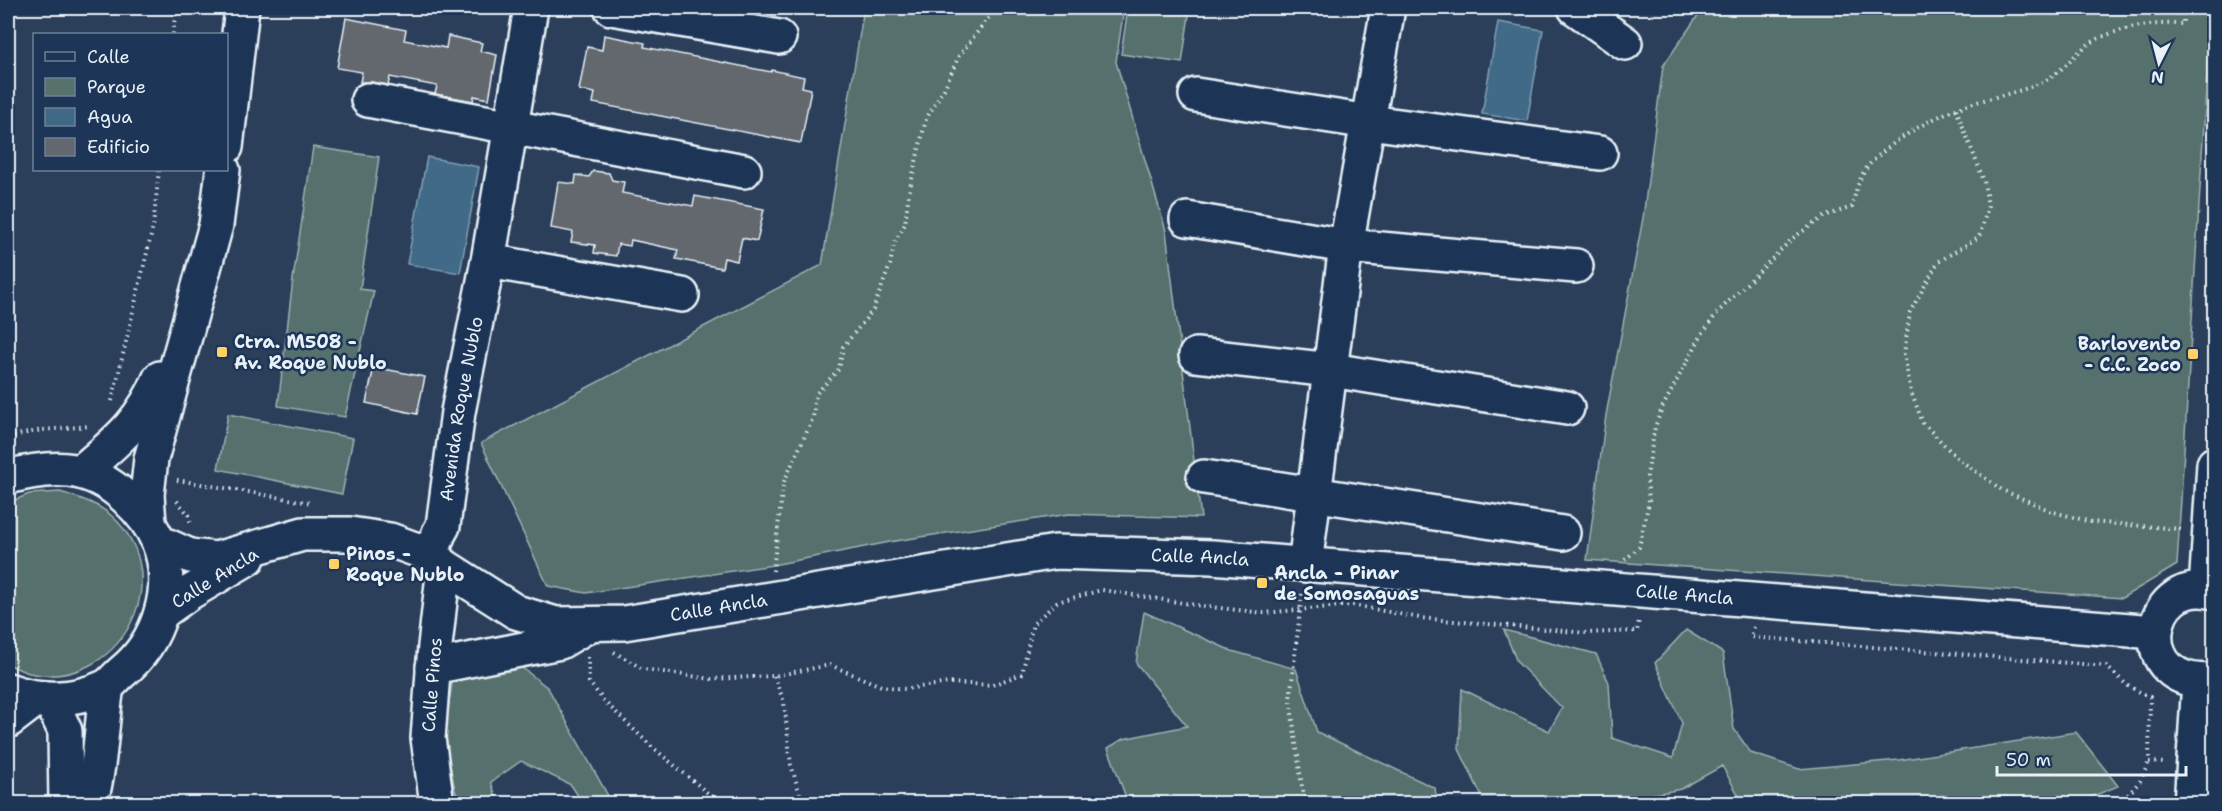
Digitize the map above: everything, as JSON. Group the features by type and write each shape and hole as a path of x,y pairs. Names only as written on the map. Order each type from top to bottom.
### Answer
{"street":[{"path":"228,130 242,8"},
{"name":"Avenida Roque Nublo","path":"438,560 439,532 443,526 458,412 488,261 531,8"},
{"path":"611,8 779,37"},
{"path":"1305,565 1316,494 1346,246 1388,8"},
{"path":"1575,8 1625,43"},
{"path":"1196,95 1369,122 1599,153"},
{"path":"368,100 744,171"},
{"path":"8,721 32,696 86,694 107,686 134,662 149,642 161,613 165,580 164,561 154,532 147,495 151,459 216,225 223,171"},
{"path":"1187,219 1346,246 1576,266"},
{"path":"488,261 682,295"},
{"path":"81,472 123,436 149,403 199,285"},
{"path":"1196,354 1331,370 1567,408"},
{"path":"2191,804 2193,764 2207,681 2184,679 2166,666 2156,646 2155,632 2158,617 2166,605 2178,596 2191,590 2210,591 2210,530 2214,464"},
{"path":"8,477 37,469 81,472 117,490 154,532"},
{"path":"1204,477 1563,533"},
{"name":"Calle Ancla","path":"154,532 190,556 216,559 303,534 350,534 390,540 438,560 516,612 556,624 624,623 1056,552 1212,557 2155,632"},
{"name":"Calle Ancla","path":"161,613 270,543"},
{"name":"Calle Pinos","path":"437,804 428,738 434,667 438,560"},
{"path":"434,667 560,642 593,623"},
{"path":"90,804 97,780 107,686"},
{"path":"32,696 65,731 66,804"}],"path":[{"path":"173,33 176,8"},
{"path":"773,598 773,565 783,484 813,418 816,394 839,369 843,347 873,310 890,265 894,244 905,225 909,192 926,119 944,89 959,56 996,8"},
{"path":"1620,589 1622,562 1639,547 1649,502 1647,477 1655,427 1662,408 1702,334 1718,312 1793,238 1825,216 1852,207 1868,166 1928,121 1956,109 2047,79 2067,66 2087,46 2114,33 2157,23 2183,24 2183,8"},
{"path":"2203,8 2214,19"},
{"path":"1956,109 1984,181 1988,207 1979,237 1938,262 1910,312 1904,354 1911,392 1923,423 1956,458 2002,490 2054,512 2091,522 2210,530"},
{"path":"110,411 153,227 159,171"},
{"path":"8,437 42,430 99,424"},
{"path":"173,479 175,489"},
{"path":"176,500 189,515 193,533"},
{"path":"1305,565 1290,699 1302,787 1307,804"},
{"path":"1751,637 2106,666 2128,686 2150,697 2149,762 2140,781 2120,804"},
{"path":"560,642 587,653 589,682 605,702 651,746 721,804"},
{"path":"774,676 784,702 791,765 803,804"},
{"path":"2149,762 2193,764"}],"green space":[{"path":"864,8 1124,8 1116,62 1166,231 1201,518 1069,514 895,541 773,565 586,593 548,586 481,443 822,265"},
{"path":"1128,8 1190,8 1182,63 1121,54"},
{"path":"1703,8 2211,8 2177,565 2122,598 1587,560 1606,415 1643,218 1663,66"},
{"path":"313,147 379,157 360,289 374,291 345,417 278,406 293,279"},
{"path":"228,414 353,438 342,494 218,469"},
{"path":"60,492 101,508 113,517 132,543 141,571 139,599 130,626 112,649 89,666 61,674 29,673 8,664 8,503 29,494"},
{"path":"1144,612 1232,651 1296,669 1317,732 1435,788 1437,803 1128,803 1108,748 1123,739 1187,726 1136,663"},
{"path":"1504,630 1596,654 1609,683 1612,738 1673,758 1682,723 1655,663 1686,630 1723,653 1734,729 1751,753 1799,769 1899,760 2076,732 2118,786 2076,803 2057,803 2004,796 1998,804 1795,804 1793,801 1789,804 1743,803 1722,766 1681,789 1645,796 1649,803 1485,803 1459,749 1462,689 1549,731 1562,708 1517,662"},
{"path":"516,663 548,688 612,803 583,803 571,785 521,761 491,782 498,803 461,803 455,790 444,736 453,677"}],"water":[{"path":"1498,22 1543,30 1527,121 1482,114"},
{"path":"427,157 479,167 460,273 407,264"}],"building":[{"path":"346,18 406,30 404,40 446,48 448,36 482,43 480,51 497,55 489,99 474,96 473,101 435,94 437,86 390,77 388,85 360,82 362,72 337,68"},
{"path":"604,35 645,43 644,47 804,77 802,87 811,89 801,143 593,103 595,93 579,90 587,47 602,50"},
{"path":"593,171 609,173 612,180 624,182 622,193 693,206 695,196 764,209 757,241 742,238 737,261 724,258 722,268 676,259 678,250 631,240 630,246 618,244 616,256 594,253 595,245 571,242 573,232 551,228 558,182 575,184 576,175 589,177"},
{"path":"374,367 425,377 417,414 366,403"}],"place":[{"name":"Ctra. M508 - Av. Roque Nublo","path":"222,352"},
{"name":"Barlovento - C.C. Zoco","path":"2193,354"},
{"name":"Pinos - Roque Nublo","path":"334,564"},
{"name":"Ancla - Pinar de Somosaguas","path":"1262,583"}]}
